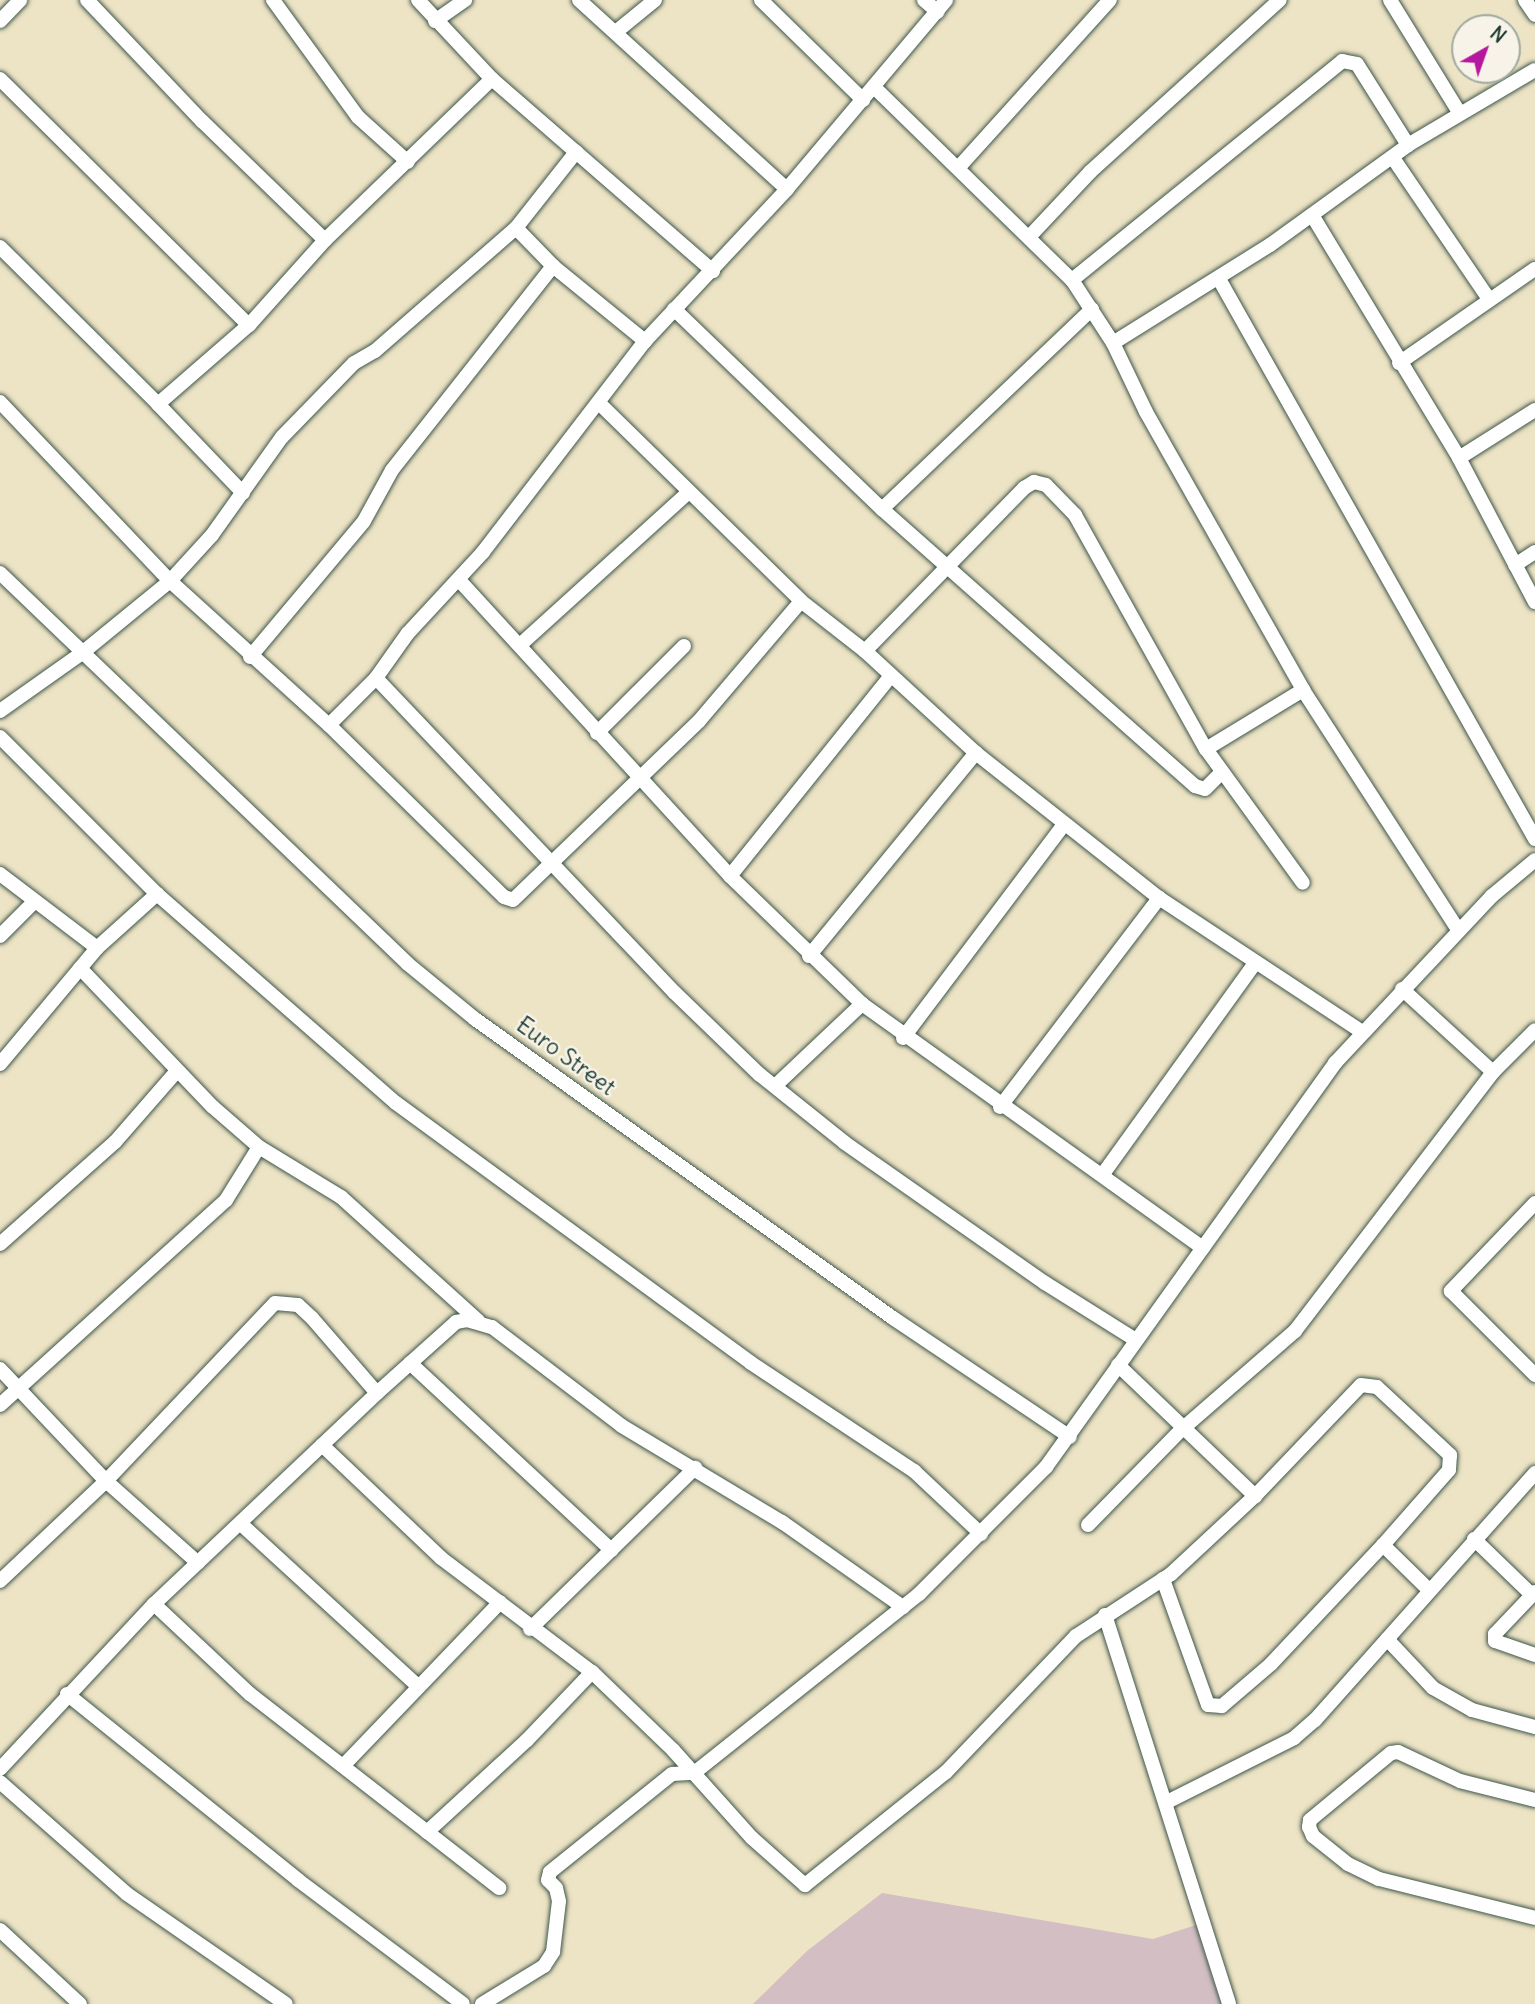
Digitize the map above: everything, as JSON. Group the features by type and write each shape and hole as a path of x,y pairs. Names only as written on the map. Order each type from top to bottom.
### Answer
{"street":[{"path":"0,21 20,0"},
{"path":"88,0 202,121 325,240"},
{"path":"273,0 358,117 408,162"},
{"path":"418,0 492,79 713,271"},
{"path":"435,21 465,0"},
{"path":"579,0 617,31 787,190"},
{"path":"617,31 655,0"},
{"path":"761,0 863,100"},
{"path":"329,725 376,678 408,633 459,580 600,404 645,341 787,190 942,6 924,0"},
{"path":"959,167 1110,0"},
{"path":"1030,236 1090,172 1280,0"},
{"path":"1390,0 1459,112"},
{"path":"1525,0 1535,15"},
{"path":"1072,280 1342,61 1357,64 1408,145"},
{"path":"1113,343 1219,279 1459,112 1535,70"},
{"path":"0,79 249,325"},
{"path":"158,404 249,325 325,240 492,79"},
{"path":"874,87 1030,236 1072,280 1113,343 1146,412 1303,690 1458,930"},
{"path":"0,711 82,653 170,581 212,536 282,437 355,363 375,351 516,228 576,152"},
{"path":"1393,158 1489,299"},
{"path":"1312,215 1399,363 1459,458 1535,602"},
{"path":"516,228 553,267 645,341"},
{"path":"0,247 243,493"},
{"path":"250,657 364,521 392,470 553,267"},
{"path":"1399,363 1535,270"},
{"path":"1219,279 1535,839"},
{"path":"674,309 882,509 1198,789 1205,789 1222,772"},
{"path":"882,509 1092,309"},
{"path":"0,402 170,581 250,657 329,725 504,897 513,900 522,896 554,865 740,678 801,601"},
{"path":"600,404 801,601 865,651 976,753 1159,898 1362,1032"},
{"path":"1459,458 1535,410"},
{"path":"865,651 945,565 1024,488 1034,482 1046,485 1075,515 1206,749 1303,883"},
{"path":"520,645 689,492"},
{"path":"1515,565 1535,552"},
{"name":"Euro Street","path":"0,573 408,964 475,1018 893,1318 1070,1437"},
{"path":"459,580 730,876 809,956 862,1004 903,1038 1000,1107 1103,1174 1203,1248"},
{"path":"597,733 684,646"},
{"path":"730,876 891,676"},
{"path":"376,678 676,993 775,1086 845,1143 1045,1283 1136,1340"},
{"path":"1206,749 1303,690"},
{"path":"0,737 157,894 396,1103 751,1363 914,1471 981,1534"},
{"path":"809,956 976,753"},
{"path":"903,1038 1064,824"},
{"path":"482,2004 544,1966 553,1952 559,1901 556,1888 548,1880 550,1872 672,1774 694,1773 903,1606 981,1534 1070,1437 1136,1340 1362,1032 1458,930 1535,860"},
{"path":"0,874 97,948"},
{"path":"0,1064 97,948 157,894"},
{"path":"1000,1107 1159,898"},
{"path":"0,936 34,902"},
{"path":"1103,1174 1255,963"},
{"path":"80,968 176,1072 259,1147 341,1197 478,1321 492,1327 622,1426 782,1522 903,1606"},
{"path":"1402,989 1493,1072"},
{"path":"775,1086 862,1004"},
{"path":"1088,1525 1181,1430 1295,1331 1493,1072 1535,1030"},
{"path":"0,1244 115,1143 176,1072"},
{"path":"0,1405 226,1200 259,1147"},
{"path":"1535,1203 1451,1291 1535,1374"},
{"path":"0,1581 106,1481 275,1303 285,1301 298,1306 312,1318 377,1392"},
{"path":"0,1769 67,1694 154,1604 242,1524 377,1392 456,1322 478,1321"},
{"path":"410,1363 611,1550"},
{"path":"1118,1365 1181,1430 1255,1496"},
{"path":"0,1369 106,1481 198,1563"},
{"path":"322,1445 441,1558 500,1602 530,1629 592,1672 694,1773 752,1838 805,1885 946,1772 1048,1662 1105,1615 1163,1579 1255,1496 1361,1385 1369,1383 1450,1455 1453,1463 1383,1545 1245,1689 1213,1708 1203,1692 1163,1579"},
{"path":"530,1629 695,1468"},
{"path":"1167,1802 1294,1738 1388,1639 1428,1588 1535,1473"},
{"path":"242,1524 418,1686"},
{"path":"1474,1539 1533,1593 1495,1634 1495,1641 1535,1656"},
{"path":"1383,1545 1428,1588"},
{"path":"343,1766 500,1602"},
{"path":"154,1604 250,1694 499,1888"},
{"path":"1105,1615 1167,1802 1229,2004"},
{"path":"1388,1639 1433,1688 1472,1710 1535,1727"},
{"path":"427,1832 527,1740 592,1672"},
{"path":"67,1694 299,1880 463,2004"},
{"path":"1535,1800 1460,1781 1398,1752 1391,1753 1310,1820 1309,1827 1313,1836 1348,1864 1380,1879 1535,1918"},
{"path":"0,1782 127,1894 286,2004"},
{"path":"0,1930 80,2004"}],"shaded area":[{"path":"882,1893 1153,1939 1196,1925 1221,2004 753,2004 807,1951"}]}
